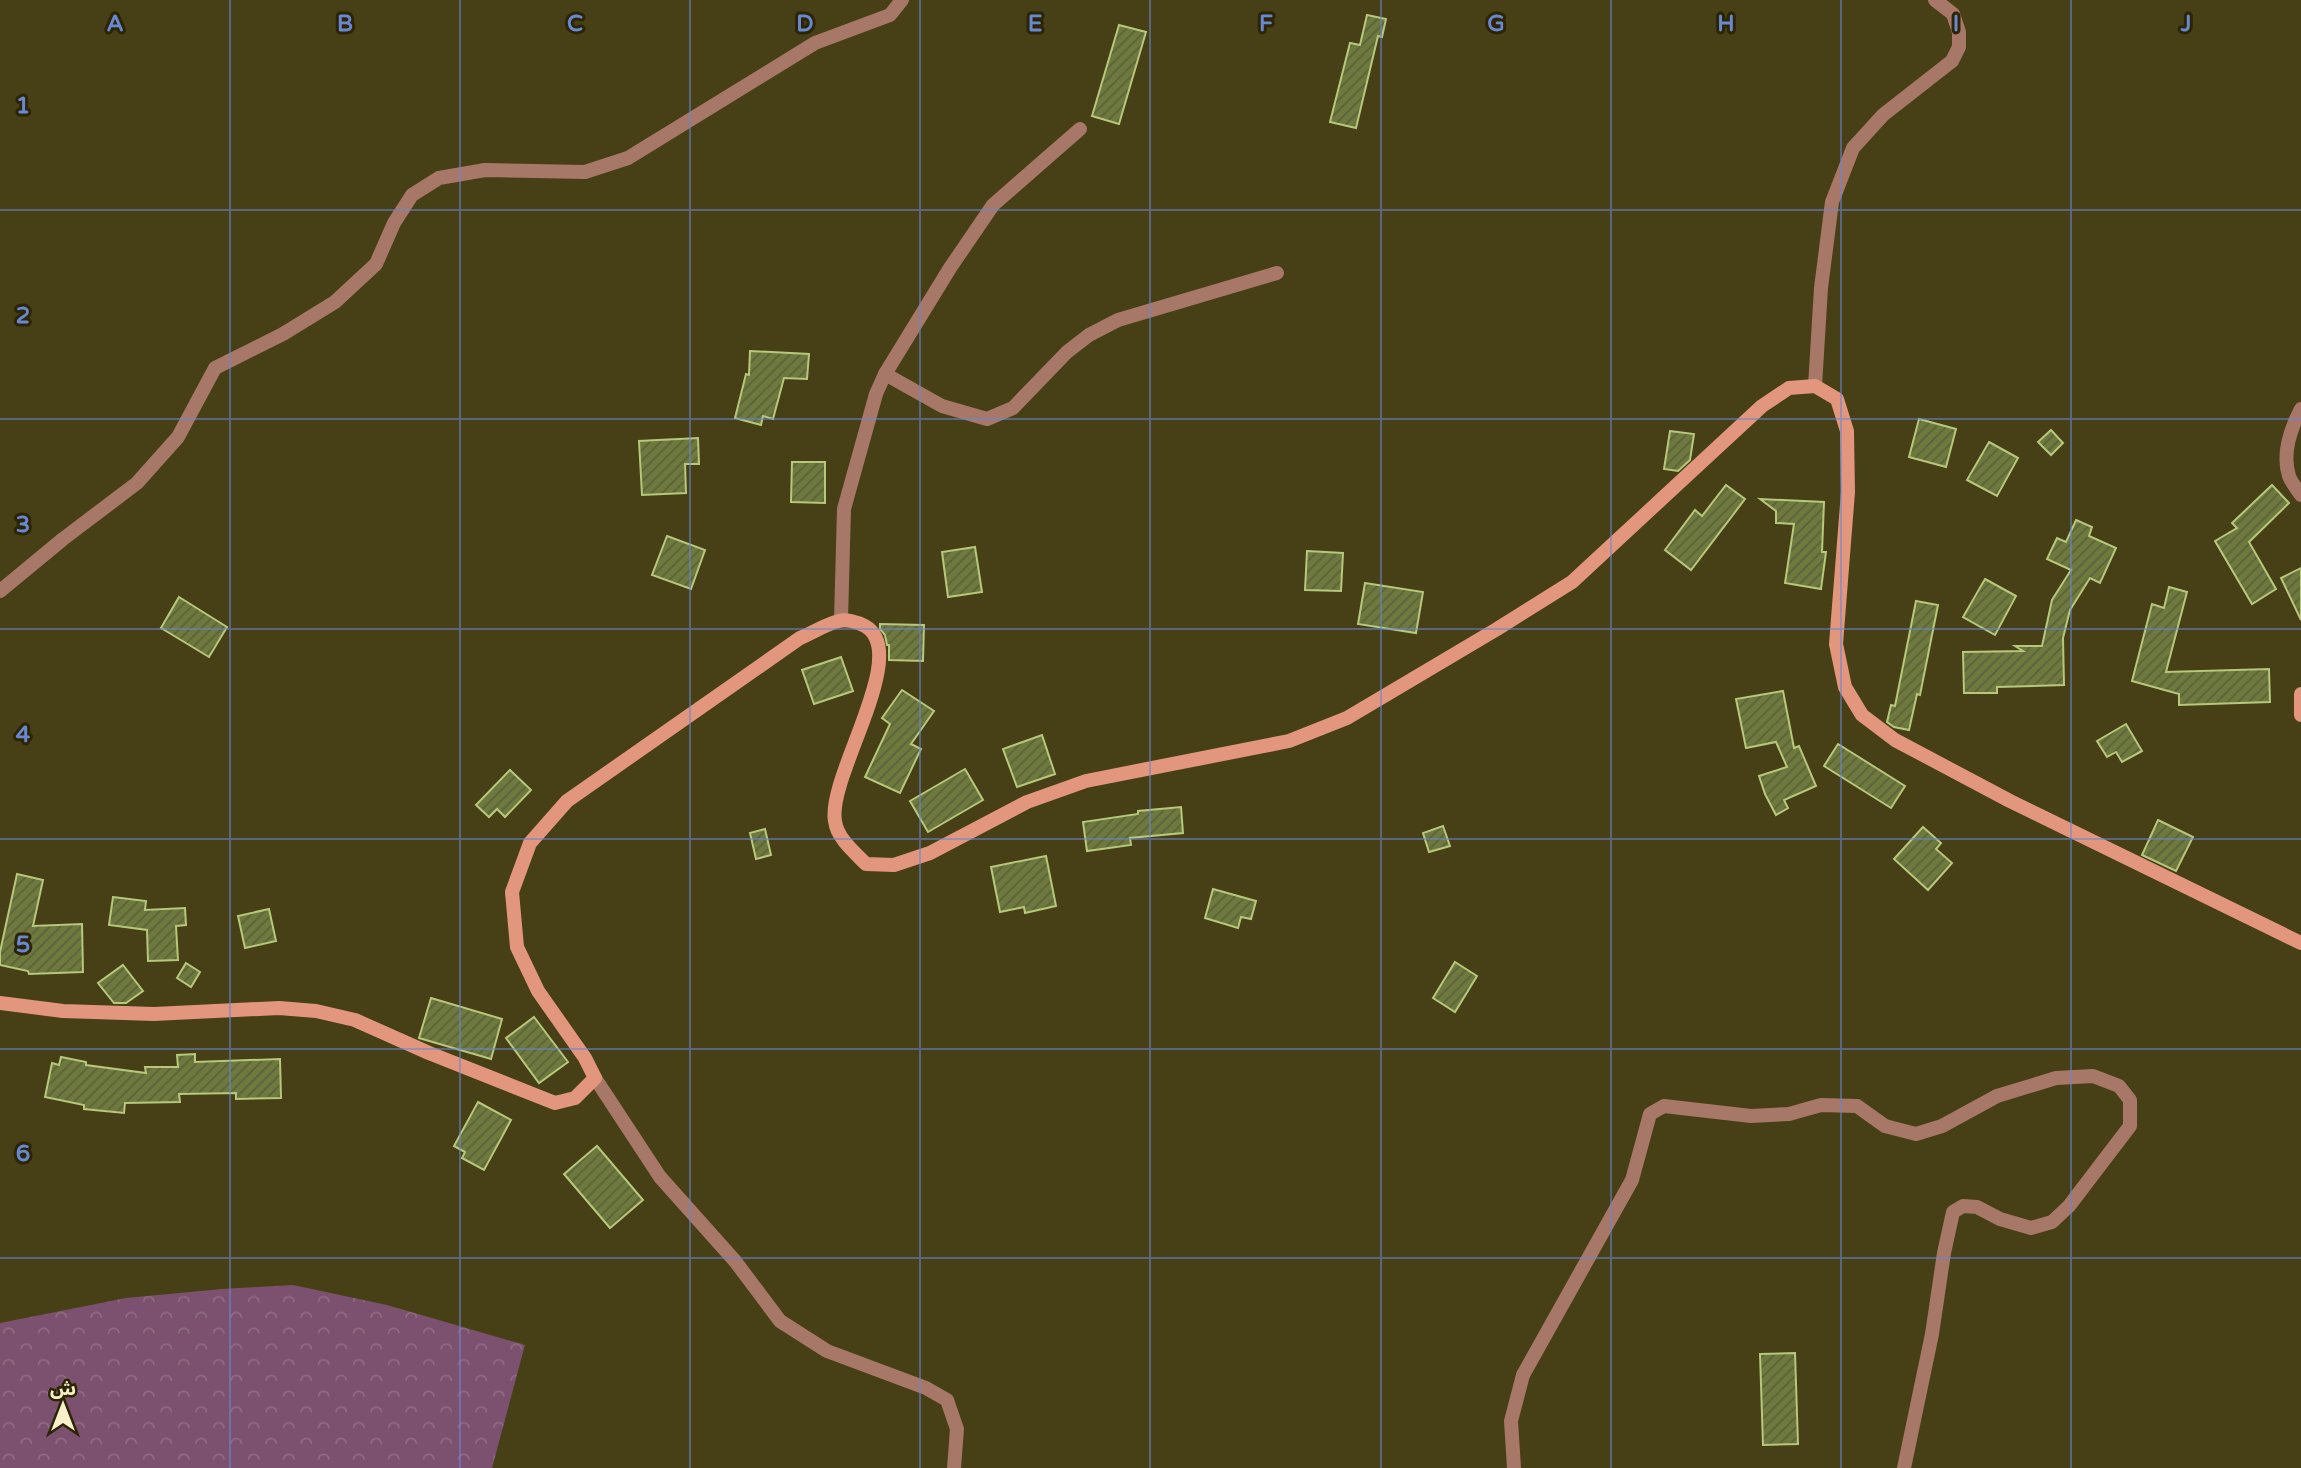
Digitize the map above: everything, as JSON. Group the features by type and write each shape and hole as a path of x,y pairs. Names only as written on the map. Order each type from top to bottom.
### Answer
{"main road":[{"path":"0,1003 63,1012 154,1014 279,1008 316,1011 355,1020 429,1053 555,1103 575,1098 594,1078 585,1058 538,991 517,947 512,892 530,843 567,801 800,638 841,620 860,623 872,630 879,645 879,671 836,795 835,822 847,845 866,864 894,865 930,853 1027,802 1086,781 1289,741 1347,719 1572,582 1762,406 1789,388 1815,386 1837,399 1847,431 1848,492 1836,644 1845,687 1862,715 1895,740 2010,801 2301,943"},
{"path":"2301,694 2301,715"}],"street":[{"path":"0,591 137,483 178,437 215,368 283,334 335,303 376,264 394,223 412,195 439,178 485,170 585,172 628,158 815,44 890,15 902,0"},
{"path":"1815,386 1821,288 1832,202 1853,148 1883,115 1952,61 1959,47 1959,32 1953,13 1936,0"},
{"path":"841,620 844,509 876,394 885,374 950,268 993,205 1080,129"},
{"path":"885,374 942,406 987,419 1013,408 1066,352 1089,335 1118,320 1277,273"},
{"path":"2301,409 2291,428 2287,452 2288,475 2301,495"},
{"path":"1514,1468 1511,1421 1523,1375 1632,1180 1650,1114 1664,1106 1751,1116 1789,1114 1821,1105 1857,1106 1885,1126 1916,1134 1942,1126 1997,1097 2056,1078 2093,1076 2119,1086 2130,1100 2130,1126 2069,1206 2052,1222 2031,1228 2000,1219 1977,1207 1963,1206 1953,1212 1932,1334 1904,1468"},
{"path":"594,1078 660,1177 735,1261 780,1321 827,1350 926,1388 947,1400 957,1429 954,1468"}],"green space":[{"path":"293,1285 387,1305 525,1345 492,1468 0,1468 0,1323 126,1298"}],"building":[{"path":"1367,15 1386,19 1382,37 1378,36 1356,128 1330,122 1350,43 1360,45"},
{"path":"1119,25 1146,32 1119,124 1092,116"},
{"path":"750,351 809,354 807,379 784,378 773,419 763,416 761,425 735,418 746,374 749,375"},
{"path":"1919,419 1956,429 1946,467 1909,457"},
{"path":"2051,430 2063,443 2051,455 2038,442"},
{"path":"1670,431 1694,434 1690,460 1678,471 1664,469"},
{"path":"698,438 699,464 685,464 686,493 642,495 639,441"},
{"path":"1989,442 2018,458 1997,496 1967,480"},
{"path":"792,462 825,462 825,503 791,502"},
{"path":"1726,485 1745,499 1691,570 1665,550 1695,510 1702,516"},
{"path":"2272,485 2289,503 2249,542 2276,589 2252,604 2215,541 2237,528 2232,523"},
{"path":"1760,499 1824,502 1822,552 1826,552 1821,589 1785,583 1794,524 1776,523 1776,511"},
{"path":"2076,520 2092,527 2089,536 2116,548 2100,583 2090,578 2070,610 2063,638 2064,685 1997,687 1997,693 1964,693 1963,652 2023,651 2015,646 2042,646 2052,600 2071,570 2047,559 2057,538 2066,542"},
{"path":"667,536 705,550 691,589 652,575"},
{"path":"975,547 982,592 948,597 942,552"},
{"path":"1307,551 1343,553 1341,591 1305,590"},
{"path":"2301,568 2301,620 2281,578"},
{"path":"1985,579 2016,596 1995,635 1963,617"},
{"path":"1365,583 1423,592 1416,633 1358,624"},
{"path":"2169,587 2187,592 2166,672 2269,669 2270,702 2179,705 2179,694 2132,681 2152,604 2164,608"},
{"path":"179,597 227,627 209,657 161,628"},
{"path":"1916,601 1938,605 1920,695 1917,694 1909,730 1894,727 1887,722 1891,705 1895,706"},
{"path":"880,624 924,625 923,661 889,660 889,645"},
{"path":"841,657 853,691 814,704 802,670"},
{"path":"902,690 934,711 911,744 921,749 900,793 865,777 890,724 882,718"},
{"path":"1783,691 1794,748 1799,746 1816,786 1784,800 1788,808 1776,815 1759,776 1787,767 1776,742 1746,748 1736,699"},
{"path":"2126,724 2142,751 2122,762 2116,752 2107,757 2097,741"},
{"path":"1042,735 1055,774 1017,787 1003,749"},
{"path":"1838,744 1905,786 1891,808 1824,766"},
{"path":"965,769 983,800 928,832 910,801"},
{"path":"510,770 531,790 505,817 497,809 489,817 476,805"},
{"path":"1181,807 1183,833 1130,838 1131,845 1087,851 1083,822 1138,814 1138,811"},
{"path":"2158,820 2193,837 2176,871 2142,855"},
{"path":"1443,826 1450,846 1429,852 1423,833"},
{"path":"1923,827 1941,843 1936,849 1952,863 1928,890 1894,859"},
{"path":"765,829 771,855 756,859 750,833"},
{"path":"1046,856 1056,906 1025,913 1024,907 1000,912 991,867"},
{"path":"17,874 43,880 33,926 82,924 83,972 29,974 28,971 0,965 0,952"},
{"path":"1213,889 1256,901 1251,919 1241,917 1238,928 1205,918"},
{"path":"113,897 146,901 145,910 185,908 186,925 176,926 178,960 148,961 147,930 109,925"},
{"path":"269,909 276,941 245,948 238,916"},
{"path":"1455,962 1477,976 1455,1012 1433,998"},
{"path":"186,963 200,972 191,987 177,978"},
{"path":"123,965 143,991 126,1003 114,1003 98,983"},
{"path":"431,998 502,1019 491,1059 419,1038"},
{"path":"534,1017 568,1062 539,1083 506,1038"},
{"path":"195,1054 195,1062 280,1059 281,1098 236,1099 236,1093 179,1094 180,1102 125,1103 124,1113 84,1109 84,1105 45,1097 52,1063 59,1065 61,1057 86,1062 86,1065 146,1073 145,1067 178,1067 177,1055"},
{"path":"478,1102 511,1120 484,1170 462,1158 465,1152 454,1146"},
{"path":"597,1146 643,1200 610,1228 564,1174"},
{"path":"1795,1353 1798,1444 1763,1445 1760,1354"}]}
